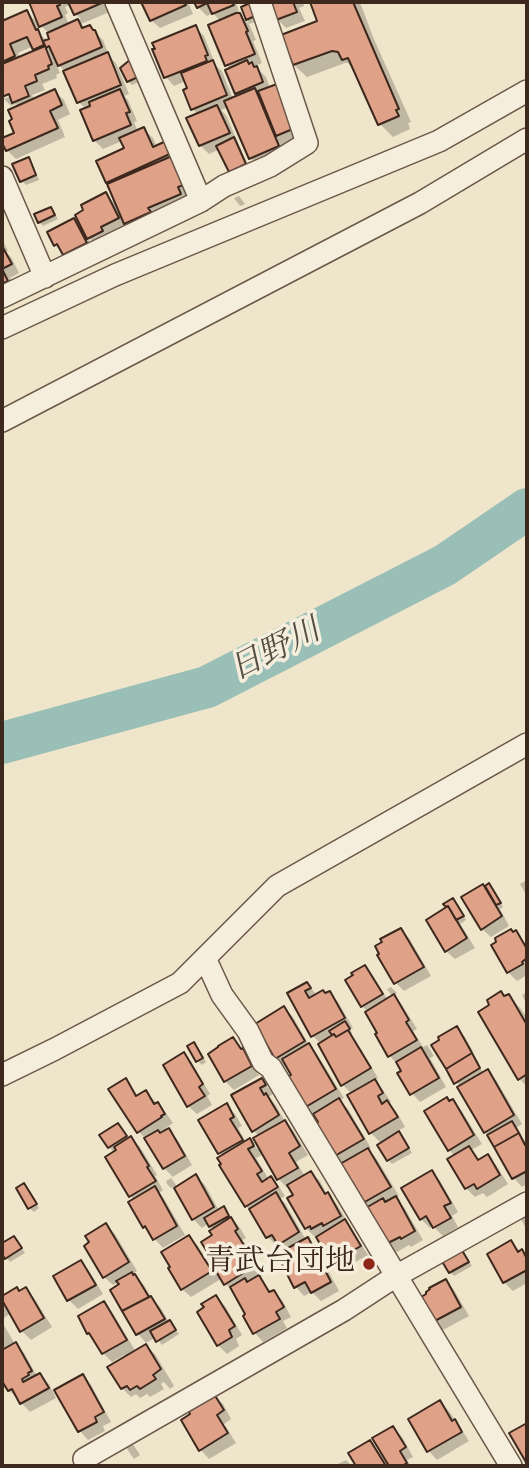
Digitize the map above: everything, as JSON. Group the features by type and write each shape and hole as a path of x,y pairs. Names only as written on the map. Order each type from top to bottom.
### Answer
{"street":[{"path":"116,2 201,201"},
{"path":"2,297 201,201 224,186 270,166 307,143 260,2"},
{"path":"2,328 115,275 439,141 527,92"},
{"path":"2,421 420,203 527,139"},
{"path":"2,177 44,277"},
{"path":"2,1075 180,983 277,886 527,744"},
{"path":"205,958 222,995 248,1031 264,1062 271,1068 511,1466"},
{"path":"85,1459 527,1203"}],"building":[{"path":"29,2 59,2 60,5 57,6 62,17 39,27"},
{"path":"68,2 104,2 74,15"},
{"path":"141,2 184,2 186,5 150,21"},
{"path":"194,2 232,2 234,5 212,14 207,3 197,8"},
{"path":"269,2 293,2 297,12 276,20"},
{"path":"310,2 353,2 399,109 396,110 399,116 378,125 348,58 342,60 338,52 332,51 293,65 281,35 317,21"},
{"path":"250,3 255,16 246,20 241,7"},
{"path":"27,10 44,45 33,50 27,37 10,44 15,56 2,62 2,21"},
{"path":"240,13 255,54 225,66 208,25"},
{"path":"78,19 82,28 90,25 95,30 102,47 58,66 49,46 46,48 43,41 49,39 47,33"},
{"path":"196,25 208,55 205,56 207,61 164,78 152,43"},
{"path":"45,46 52,64 48,66 49,69 35,75 37,81 25,86 29,96 12,103 9,94 2,97 2,64"},
{"path":"108,52 121,85 77,103 63,71"},
{"path":"131,59 138,77 127,82 120,68"},
{"path":"213,60 227,95 191,110 183,90 187,88 181,73"},
{"path":"247,60 249,64 252,62 254,67 257,66 263,82 235,94 225,70"},
{"path":"277,84 295,128 276,136 258,91"},
{"path":"255,88 279,146 249,159 224,101"},
{"path":"55,89 62,105 50,111 58,128 6,151 2,138 14,133 8,110"},
{"path":"120,89 130,112 126,113 131,125 93,141 80,110 90,106 89,102"},
{"path":"217,105 230,133 199,146 186,118"},
{"path":"144,127 153,147 166,141 172,153 106,183 96,161 124,148 119,138"},
{"path":"234,137 246,164 229,172 216,146"},
{"path":"172,156 184,185 178,187 181,194 148,208 151,212 124,224 107,184"},
{"path":"29,157 36,175 20,182 12,164"},
{"path":"106,192 119,218 101,227 103,231 87,239 75,215 83,210 81,205"},
{"path":"51,207 55,215 38,223 34,214"},
{"path":"74,218 87,243 63,255 57,244 54,246 47,232"},
{"path":"2,246 12,264 2,269"},
{"path":"2,269 8,281 2,284"},
{"path":"489,883 501,903 496,905 485,886"},
{"path":"483,884 502,916 481,930 461,897"},
{"path":"453,898 464,916 456,920 448,906 443,904"},
{"path":"448,906 467,938 445,952 426,920"},
{"path":"401,928 424,967 394,984 377,955 379,954 375,946 382,942 380,939"},
{"path":"511,929 513,932 516,930 527,949 527,958 523,964 507,973 491,945 496,942 495,938"},
{"path":"365,965 383,994 361,1007 345,980"},
{"path":"307,982 311,988 305,991 309,998 323,990 325,993 330,991 345,1018 311,1037 287,993"},
{"path":"501,991 504,996 509,994 527,1025 527,1074 518,1080 478,1012 489,1005 487,1000"},
{"path":"394,994 417,1040 388,1057 365,1012"},
{"path":"284,1006 305,1041 275,1059 255,1024"},
{"path":"345,1021 350,1029 336,1037 332,1035 329,1031"},
{"path":"457,1026 472,1053 446,1069 431,1045 439,1040 438,1037"},
{"path":"348,1030 371,1068 341,1086 318,1044 334,1034 336,1037"},
{"path":"233,1037 241,1049 243,1048 252,1066 224,1082 208,1054"},
{"path":"194,1042 203,1058 196,1062 187,1046"},
{"path":"309,1043 336,1089 304,1108 286,1078 291,1075 282,1059"},
{"path":"421,1047 439,1078 410,1095 397,1073 401,1071 396,1062"},
{"path":"184,1052 203,1084 199,1087 205,1096 187,1107 163,1065"},
{"path":"472,1053 480,1068 454,1084 446,1069"},
{"path":"488,1069 514,1115 484,1133 457,1087"},
{"path":"126,1078 136,1096 146,1090 154,1104 158,1102 165,1114 137,1133 108,1089"},
{"path":"262,1078 266,1085 260,1088 279,1115 252,1132 231,1095"},
{"path":"375,1079 383,1093 378,1096 382,1104 387,1100 398,1117 369,1134 347,1095"},
{"path":"447,1097 449,1101 453,1099 474,1135 448,1151 424,1111"},
{"path":"339,1098 364,1139 333,1157 314,1124 318,1122 313,1114"},
{"path":"227,1103 234,1117 230,1119 243,1140 218,1154 198,1120"},
{"path":"285,1120 300,1146 289,1153 298,1168 277,1180 253,1138"},
{"path":"512,1121 519,1133 494,1147 487,1135"},
{"path":"118,1123 127,1136 108,1148 99,1135"},
{"path":"169,1128 185,1156 163,1169 144,1138 158,1130 160,1133"},
{"path":"399,1131 409,1148 387,1161 377,1145"},
{"path":"519,1133 525,1145 527,1144 527,1171 512,1179 494,1147"},
{"path":"131,1136 156,1181 129,1197 105,1157 116,1150 114,1147"},
{"path":"250,1138 254,1146 248,1149 262,1171 257,1174 262,1182 271,1176 278,1187 245,1207 217,1158"},
{"path":"469,1146 478,1160 488,1154 500,1175 477,1189 474,1184 465,1189 447,1159"},
{"path":"368,1148 391,1187 363,1203 340,1164"},
{"path":"432,1170 451,1203 444,1206 451,1218 433,1228 426,1216 420,1220 401,1188"},
{"path":"311,1171 325,1194 328,1192 341,1216 323,1226 322,1223 305,1229 287,1198 293,1195 287,1185"},
{"path":"196,1174 214,1207 192,1220 174,1188"},
{"path":"24,1183 37,1204 28,1209 16,1188"},
{"path":"155,1186 177,1226 153,1240 128,1202"},
{"path":"276,1192 299,1232 278,1245 272,1235 266,1238 249,1209"},
{"path":"396,1196 415,1231 384,1245 364,1209 383,1198 385,1202"},
{"path":"224,1206 229,1216 209,1227 204,1218"},
{"path":"231,1217 238,1229 235,1231 244,1245 241,1248 243,1252 247,1250 256,1265 224,1285 201,1242 212,1235 209,1231"},
{"path":"345,1219 361,1246 331,1263 316,1237"},
{"path":"106,1223 129,1262 103,1278 84,1246 89,1242 85,1236"},
{"path":"189,1235 212,1271 181,1290 161,1252"},
{"path":"14,1236 22,1248 5,1259 2,1243"},
{"path":"308,1237 331,1282 311,1293 305,1282 294,1288 277,1254"},
{"path":"511,1240 518,1252 522,1249 527,1259 527,1270 503,1283 487,1254"},
{"path":"457,1242 469,1262 449,1273 437,1253"},
{"path":"81,1260 96,1285 67,1301 53,1276"},
{"path":"132,1272 149,1297 122,1311 110,1290 119,1284 116,1281"},
{"path":"259,1275 269,1292 274,1290 284,1307 276,1312 280,1319 253,1334 230,1287 245,1278 247,1282"},
{"path":"446,1279 461,1307 431,1323 418,1299 426,1294 429,1288"},
{"path":"17,1287 19,1291 26,1287 44,1318 20,1332 2,1300 2,1296"},
{"path":"216,1295 235,1326 229,1330 232,1337 217,1346 197,1312 204,1307 201,1304"},
{"path":"151,1296 165,1319 136,1335 122,1311"},
{"path":"104,1301 127,1340 102,1354 78,1316"},
{"path":"170,1320 176,1330 156,1342 150,1331"},
{"path":"16,1342 32,1371 22,1379 23,1382 40,1373 49,1388 20,1404 12,1389 8,1391 2,1381 2,1350"},
{"path":"146,1344 161,1369 153,1375 156,1379 140,1389 137,1386 130,1390 127,1386 121,1389 107,1367"},
{"path":"83,1374 104,1412 95,1417 97,1422 78,1432 54,1390"},
{"path":"214,1394 224,1410 217,1415 228,1433 199,1451 181,1420 190,1414 188,1409"},
{"path":"440,1400 462,1432 427,1452 408,1419"},
{"path":"527,1423 527,1464 509,1433"},
{"path":"393,1426 406,1447 400,1451 407,1463 402,1466 389,1466 372,1438"},
{"path":"370,1440 386,1466 356,1466 348,1453"}],"waterway":[{"name":"日野川","path":"2,743 207,687 445,565 527,509"}],"place":[{"name":"青武台団地","path":"369,1264"}]}
